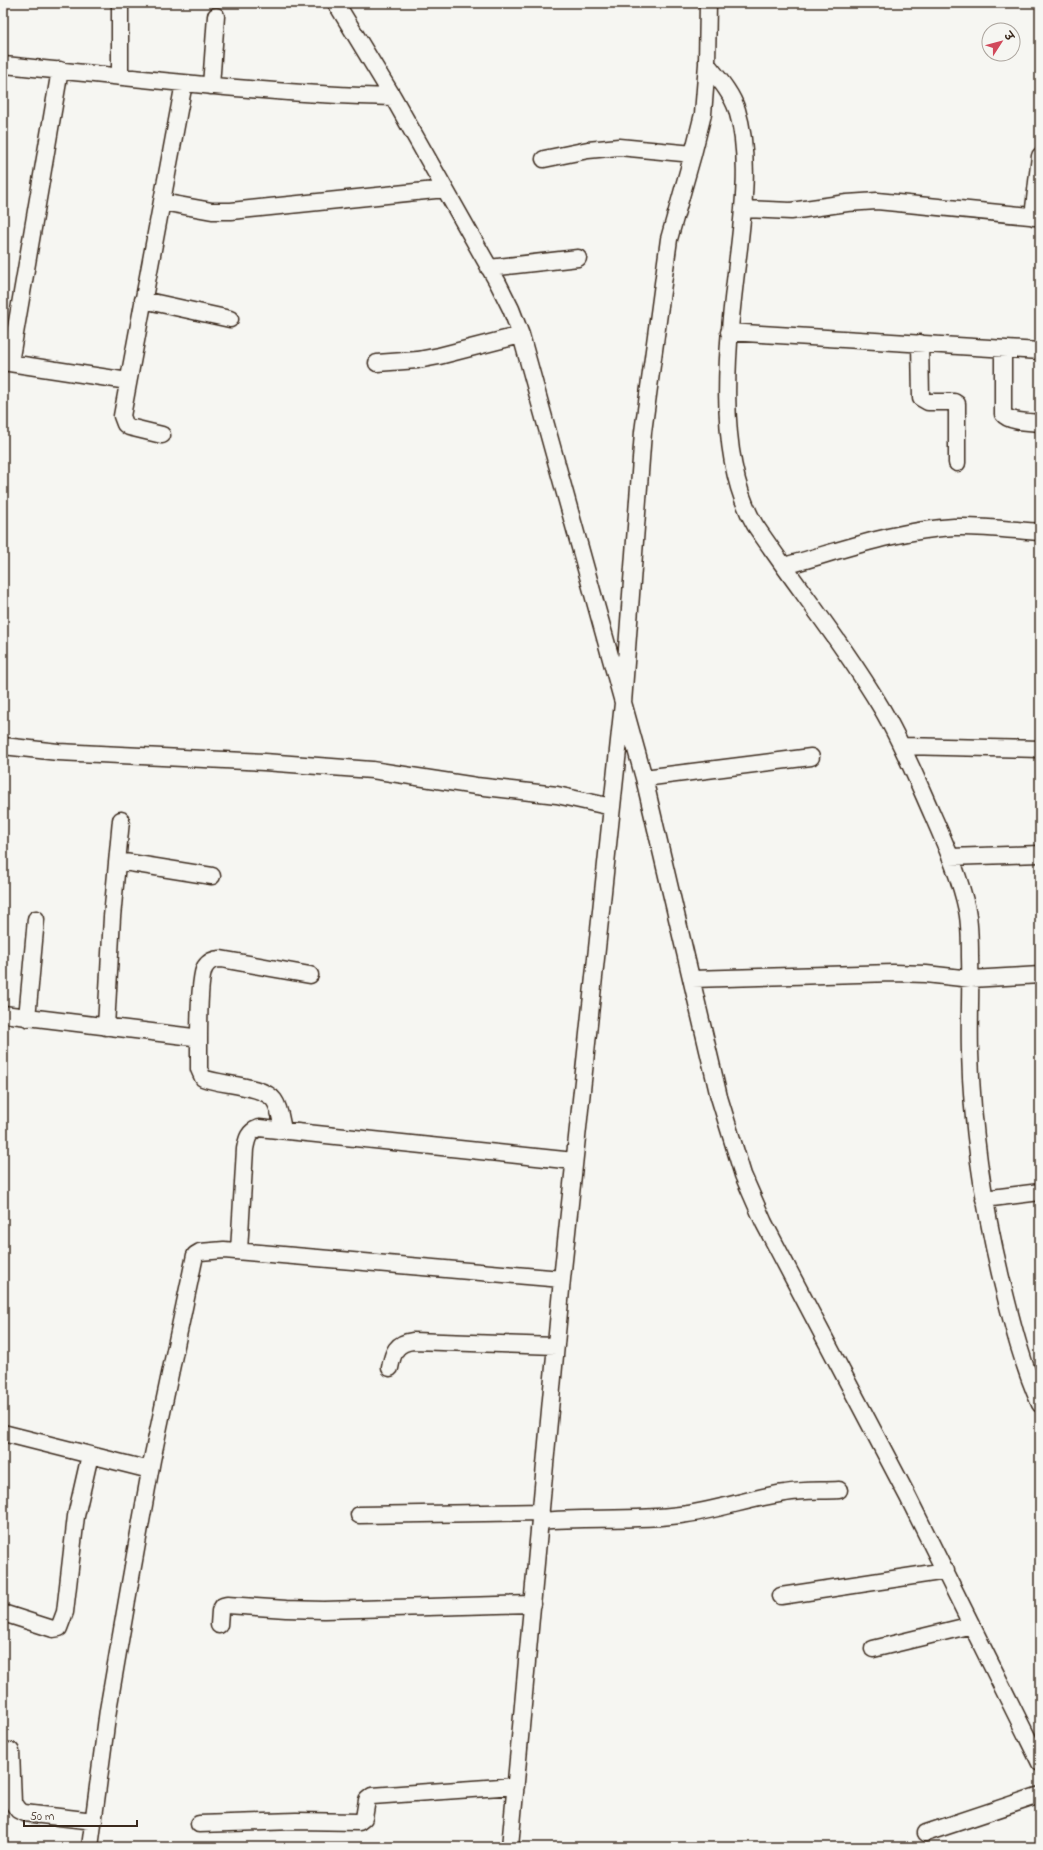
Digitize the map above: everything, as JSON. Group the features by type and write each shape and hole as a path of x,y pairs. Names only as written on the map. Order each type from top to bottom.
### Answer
{"street":[{"path":"120,3 120,76"},
{"path":"336,3 393,97 446,190 511,309 521,334 644,778 719,1097 751,1196 814,1321 946,1571 1040,1763"},
{"path":"510,1847 562,1279 623,703 646,409 669,239 693,154 702,114 707,64 708,3"},
{"path":"211,86 216,16"},
{"path":"3,64 211,86 330,95 393,97"},
{"path":"707,64 727,90 736,109 742,133 744,209 729,332 728,398 729,433 739,489 747,512 755,525 858,672 881,708 902,746 950,857 967,911 970,932 970,1054 975,1144 984,1199 993,1243 1025,1368 1040,1404"},
{"path":"60,70 7,363 128,381"},
{"path":"162,435 129,427 122,420 122,416 184,83"},
{"path":"544,160 588,150 619,147 693,154"},
{"path":"744,209 791,211 847,203 878,201 1037,217 1040,156"},
{"path":"162,202 212,211 231,211 446,190"},
{"path":"489,268 578,258"},
{"path":"143,300 230,319"},
{"path":"729,332 920,343 1040,352"},
{"path":"377,363 418,360 439,356 521,334"},
{"path":"920,343 922,398 928,402 950,401 957,404 957,463"},
{"path":"1003,349 1003,414 1011,419 1040,423"},
{"path":"784,566 902,533 955,527 1040,532"},
{"path":"3,746 58,752 264,762 372,770 476,786 557,795 612,807"},
{"path":"902,746 1040,748"},
{"path":"644,778 811,757"},
{"path":"106,1027 112,916 121,820"},
{"path":"950,857 1040,854"},
{"path":"118,861 212,876"},
{"path":"27,1018 36,919"},
{"path":"283,1130 278,1107 271,1097 252,1089 203,1078 199,1069 199,1043 200,999 204,968 214,959 221,959 310,975"},
{"path":"692,978 893,973 926,974 970,980 1040,974"},
{"path":"3,1014 193,1037 199,1043"},
{"path":"239,1251 247,1138 252,1131 259,1128 574,1161"},
{"path":"984,1199 1040,1192"},
{"path":"90,1847 110,1702 150,1470 192,1260 195,1255 200,1252 224,1250 562,1279"},
{"path":"390,1368 392,1355 397,1347 404,1342 413,1341 556,1346"},
{"path":"3,1433 150,1470"},
{"path":"3,1613 53,1629 59,1628 62,1623 65,1612 76,1516 90,1455"},
{"path":"359,1515 638,1518 680,1515 718,1509 783,1493 839,1490"},
{"path":"780,1596 946,1571"},
{"path":"219,1625 220,1611 223,1606 227,1605 324,1610 533,1604"},
{"path":"873,1649 972,1625"},
{"path":"11,1751 13,1804 18,1810 24,1813 94,1821"},
{"path":"199,1824 359,1822 364,1818 367,1800 372,1796 516,1786"},
{"path":"926,1833 1040,1795"}]}
